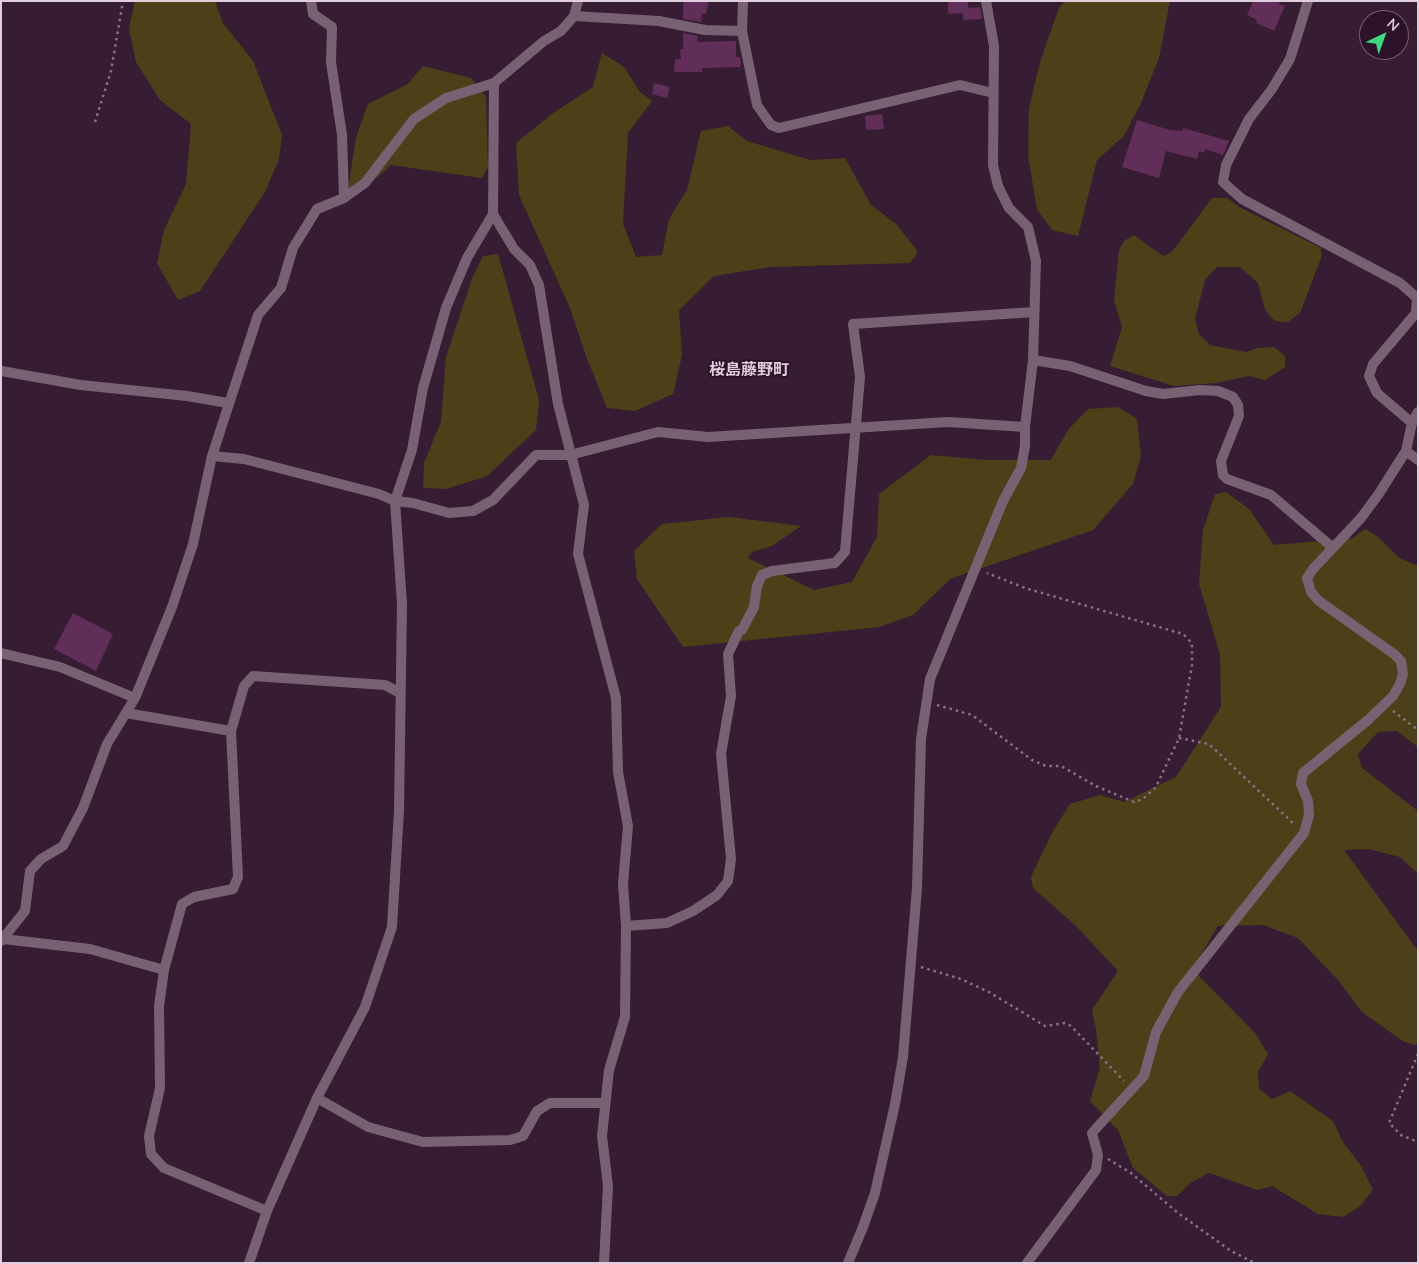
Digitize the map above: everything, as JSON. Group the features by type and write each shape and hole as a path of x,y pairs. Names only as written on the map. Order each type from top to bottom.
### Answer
{"street":[{"path":"311,1 313,14 332,27 331,62 342,135 344,198"},
{"path":"2,940 25,911 30,871 41,859 63,846 83,808 107,744 135,698 172,607 193,544 212,456 258,315 281,288 293,248 317,209 344,198 365,183 414,119 446,98 494,83 544,42 561,31 574,16 578,1"},
{"path":"743,1 742,31 757,105 771,125 779,128 960,85 993,93"},
{"path":"848,1263 875,1192 895,1104 903,1057 917,888 921,739 930,679 1003,501 1021,468 1025,446 1025,426 1033,360 1036,261 1028,227 1009,208 998,186 993,165 994,46 986,1"},
{"path":"1308,1 1290,59 1272,89 1249,119 1226,165 1223,182 1242,199 1400,283 1417,298 1416,313 1373,364 1369,376 1377,393 1412,423"},
{"path":"574,16 659,21 705,30 742,31"},
{"path":"249,1263 268,1211 316,1098 365,1007 392,927 399,812 402,604 395,501 412,450 423,388 446,308 466,258 493,214 494,83"},
{"path":"493,214 514,249 530,265 539,285 558,404 584,505 578,554 616,698 618,772 628,826 623,884 626,926 625,1016 609,1070 602,1136 608,1186 604,1263"},
{"path":"626,926 667,922 693,911 714,898 728,880 732,859 721,754 731,696 728,654 739,631 742,630 754,607 757,586 762,576 772,571 828,564 838,561 845,552 860,376 853,324 1034,312"},
{"path":"1033,360 1070,366 1146,391 1163,394 1200,390 1218,391 1232,397 1238,405 1239,416 1221,461 1223,475 1228,479 1271,494 1332,548"},
{"path":"1,372 81,386 187,396 228,403"},
{"path":"1027,1263 1062,1213 1086,1186 1096,1170 1098,1155 1092,1133 1144,1076 1156,1032 1178,992 1304,833 1309,815 1308,801 1301,784 1303,773 1385,704 1393,696 1400,684 1403,674 1402,661 1319,601 1308,585 1308,578 1313,569 1361,518 1406,452 1412,423 1418,412"},
{"path":"212,456 244,459 379,494 395,501 413,503 449,513 473,511 493,500 536,455 570,456 658,432 708,437 948,422 1025,426"},
{"path":"1406,452 1418,460"},
{"path":"1,653 60,667 135,698"},
{"path":"268,1211 164,1168 150,1154 148,1136 160,1088 159,1006 164,970 182,904 194,897 233,889 238,877 231,731 244,686 253,676 385,685 400,693"},
{"path":"126,713 231,731"},
{"path":"2,940 90,949 164,970"},
{"path":"316,1098 368,1127 423,1142 510,1140 524,1136 537,1111 550,1103 605,1103"}],"path":[{"path":"95,122 111,71 123,1"},
{"path":"927,702 972,715 1032,760 1046,766 1061,766 1096,786 1134,802 1143,799 1156,787 1179,738 1192,665 1192,643 1183,634 1025,588 976,569"},
{"path":"1385,704 1418,730"},
{"path":"1179,738 1209,744 1304,833"},
{"path":"912,965 962,979 982,988 1045,1026 1065,1023 1071,1026 1104,1058 1130,1090"},
{"path":"1418,1054 1389,1124 1401,1135 1418,1142"},
{"path":"1098,1155 1115,1161 1231,1251 1255,1263"}],"shaded area":[{"path":"135,1 215,1 223,23 253,61 282,135 279,159 265,192 200,291 178,300 157,263 164,230 186,184 191,124 160,100 136,62 129,29"},
{"path":"1065,1 1170,1 1159,58 1141,103 1124,136 1097,160 1078,236 1052,230 1037,209 1028,156 1029,108 1041,59 1059,8"},
{"path":"602,53 624,67 640,92 652,101 628,133 623,224 636,257 662,255 669,219 687,190 701,131 728,126 747,141 810,160 845,158 871,205 896,224 918,252 910,263 770,267 714,276 679,310 682,355 673,394 635,411 607,408 586,356 570,308 519,195 516,143 553,113 593,87"},
{"path":"423,66 471,78 486,97 488,167 482,178 391,165 373,181 348,190 356,137 368,104 408,84"},
{"path":"1212,198 1227,198 1241,208 1321,248 1321,258 1300,313 1288,322 1275,321 1265,310 1258,283 1240,267 1217,267 1205,280 1195,319 1199,334 1210,345 1246,352 1258,348 1274,347 1285,356 1285,367 1265,380 1249,376 1216,383 1174,386 1110,366 1122,327 1114,300 1119,250 1124,241 1134,235 1163,256 1172,252"},
{"path":"498,254 539,400 536,430 487,476 446,489 423,488 424,463 441,422 446,357 473,276 483,256"},
{"path":"1118,407 1137,419 1141,456 1133,484 1093,530 950,579 913,615 879,627 683,647 637,579 634,551 662,524 729,517 801,526 772,546 752,552 748,558 814,590 852,582 877,537 879,494 931,455 985,460 1051,460 1068,430 1088,409"},
{"path":"1226,492 1249,509 1274,545 1353,538 1365,529 1377,536 1399,558 1418,566 1418,747 1397,731 1378,732 1358,754 1362,768 1418,811 1418,874 1400,857 1369,849 1344,850 1418,951 1418,1041 1416,1045 1404,1042 1362,1012 1338,980 1298,938 1263,925 1218,926 1194,966 1200,977 1255,1033 1268,1054 1258,1072 1259,1089 1272,1099 1290,1091 1333,1121 1343,1142 1361,1166 1373,1190 1360,1206 1343,1217 1318,1214 1272,1186 1258,1190 1209,1173 1190,1183 1177,1196 1167,1196 1133,1168 1118,1130 1090,1101 1100,1068 1092,1010 1118,971 1076,926 1033,888 1031,877 1052,833 1070,804 1100,795 1124,802 1176,777 1221,707 1220,654 1199,584 1203,530 1215,494"}],"building":[{"path":"683,1 709,1 706,14 702,14 701,22 683,19"},
{"path":"948,1 968,1 968,8 980,7 982,19 963,20 963,13 948,14"},
{"path":"1253,1 1280,1 1279,4 1285,6 1274,31 1256,23 1257,20 1247,15"},
{"path":"683,33 698,36 697,42 736,41 736,57 740,57 741,67 702,68 702,72 674,72 675,59 681,59 680,49 683,49"},
{"path":"654,83 670,87 667,98 652,94"},
{"path":"882,114 884,129 866,130 865,116"},
{"path":"1137,120 1170,130 1182,131 1183,128 1229,141 1223,155 1205,149 1204,153 1199,151 1197,159 1166,151 1159,178 1122,167"},
{"path":"73,613 113,634 96,671 54,649"}],"district":[{"name":"桜島藤野町","path":"749,370"}]}
